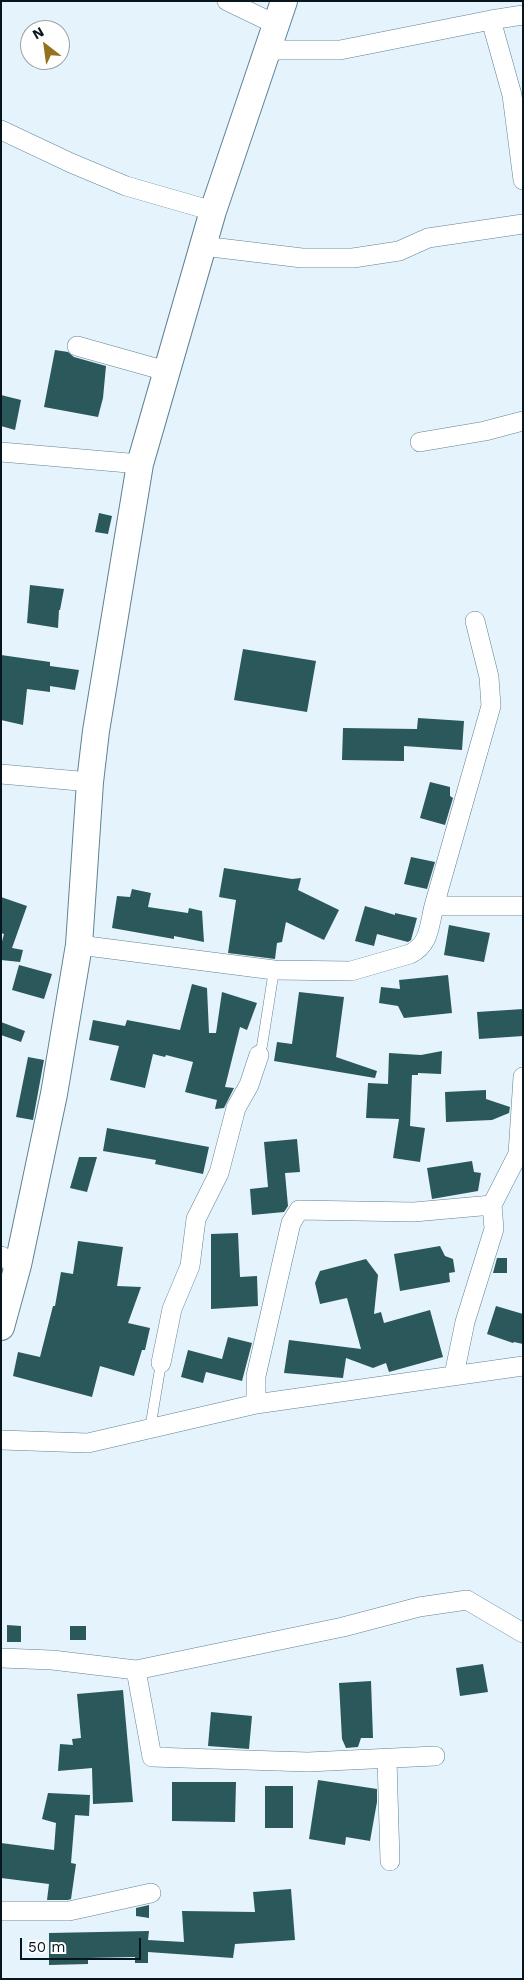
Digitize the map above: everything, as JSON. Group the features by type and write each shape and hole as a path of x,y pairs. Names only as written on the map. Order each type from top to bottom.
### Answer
{"street":[{"path":"1,1327 10,1260 54,1094 79,945 90,782 96,731 140,464 213,211 280,13 227,1"},
{"path":"268,50 340,50 523,15"},
{"path":"491,20 512,95 523,180"},
{"path":"1,130 126,186 213,211"},
{"path":"203,246 302,258 353,258 399,251 428,238 523,224"},
{"path":"77,346 166,371"},
{"path":"420,442 485,431 523,421"},
{"path":"1,452 140,464"},
{"path":"79,945 274,970 351,970 410,954 424,943 491,706 488,677 475,621"},
{"path":"1,774 90,782"},
{"path":"434,906 523,906"},
{"path":"162,1363 172,1309 190,1266 196,1219 219,1173 236,1108 249,1085 261,1050"},
{"path":"454,1375 465,1322 494,1230 492,1205 518,1154 523,1077"},
{"path":"256,1404 256,1376 291,1223 299,1210 414,1212 492,1205"},
{"path":"1,1440 88,1444 256,1404 523,1366"},
{"path":"1,1658 52,1660 136,1670 343,1627 419,1607 467,1600 523,1633"},
{"path":"136,1670 152,1757 308,1762 435,1756"},
{"path":"387,1759 390,1861"},
{"path":"1,1911 69,1911 151,1893"}],"lane":[{"path":"261,1050 274,970"},
{"path":"150,1430 162,1363"}],"building":[{"path":"55,350 68,352 74,357 106,366 103,398 98,417 44,407"},
{"path":"1,395 21,400 15,430 1,426"},
{"path":"99,513 112,516 108,534 95,532"},
{"path":"30,585 64,589 59,610 58,628 27,623"},
{"path":"243,649 316,661 307,712 234,700"},
{"path":"1,655 50,662 50,666 79,670 75,690 50,686 50,692 27,689 23,725 1,720"},
{"path":"418,718 464,721 462,750 404,746 404,761 342,760 343,728 417,729"},
{"path":"430,782 450,787 450,796 453,798 445,825 420,818"},
{"path":"411,857 435,862 427,889 404,884"},
{"path":"224,868 292,879 301,878 298,890 339,910 324,940 286,922 282,942 277,943 275,959 228,953 236,900 219,897"},
{"path":"132,889 151,893 148,907 188,913 189,908 202,911 204,942 174,936 174,939 112,928 117,896 130,897"},
{"path":"1,897 27,906 12,948 23,950 20,962 1,960 1,945 4,934 1,933"},
{"path":"365,906 395,915 395,913 417,918 411,940 408,942 377,934 374,946 355,941"},
{"path":"449,925 490,933 484,962 444,955"},
{"path":"19,965 52,974 44,999 12,990"},
{"path":"448,975 452,1013 404,1018 398,1006 379,1003 381,987 400,989 399,980"},
{"path":"192,984 207,988 209,1033 216,1033 222,992 257,1003 247,1030 240,1027 225,1087 234,1088 224,1108 215,1109 217,1100 185,1092 193,1062 166,1055 165,1057 153,1054 145,1088 110,1080 119,1046 89,1040 93,1020 125,1026 127,1020 180,1030"},
{"path":"299,992 344,997 336,1057 377,1071 375,1078 274,1061 277,1042 292,1044"},
{"path":"523,1009 523,1036 479,1039 477,1012"},
{"path":"1,1022 25,1031 21,1042 1,1035"},
{"path":"442,1051 441,1074 418,1073 418,1075 412,1075 410,1126 425,1128 420,1162 393,1158 399,1119 366,1118 368,1083 388,1084 389,1053 421,1055"},
{"path":"28,1057 44,1060 33,1120 16,1117"},
{"path":"486,1090 486,1099 510,1107 509,1113 492,1120 446,1122 445,1092"},
{"path":"107,1128 209,1147 203,1174 155,1164 156,1160 103,1151"},
{"path":"297,1139 300,1172 285,1173 288,1206 284,1212 252,1215 250,1189 268,1187 264,1142"},
{"path":"79,1157 97,1157 87,1192 70,1188"},
{"path":"472,1161 474,1172 481,1173 478,1191 432,1199 427,1168"},
{"path":"238,1233 240,1277 257,1276 258,1306 211,1309 211,1234"},
{"path":"78,1241 123,1247 117,1286 141,1287 128,1323 150,1328 145,1350 142,1350 134,1376 100,1366 92,1397 13,1376 18,1352 40,1357 53,1306 55,1306 61,1272 73,1274"},
{"path":"440,1246 445,1256 453,1259 455,1272 449,1273 450,1282 400,1291 394,1254"},
{"path":"497,1258 507,1258 507,1273 493,1273"},
{"path":"366,1259 378,1275 374,1314 381,1312 384,1323 430,1310 443,1357 389,1372 386,1363 373,1368 346,1358 343,1378 284,1373 289,1340 361,1349 347,1298 320,1304 315,1283 320,1271"},
{"path":"496,1306 523,1314 523,1344 513,1343 487,1334"},
{"path":"228,1337 252,1343 242,1381 206,1372 203,1383 181,1377 188,1350 222,1359"},
{"path":"7,1625 21,1626 21,1642 7,1642"},
{"path":"70,1626 86,1626 86,1640 70,1640"},
{"path":"483,1664 488,1692 460,1696 456,1668"},
{"path":"371,1681 373,1738 361,1738 358,1747 346,1748 342,1739 339,1683"},
{"path":"123,1690 133,1802 93,1804 92,1768 58,1771 60,1744 73,1745 72,1739 81,1738 77,1694"},
{"path":"211,1712 252,1716 249,1749 208,1746"},
{"path":"318,1780 377,1789 377,1802 370,1841 346,1837 345,1845 309,1839"},
{"path":"172,1782 236,1782 235,1822 172,1821"},
{"path":"265,1786 293,1786 293,1828 265,1828"},
{"path":"48,1793 90,1795 89,1816 75,1815 71,1863 76,1864 71,1899 68,1900 47,1900 49,1884 1,1878 1,1843 54,1850 56,1823 42,1819"},
{"path":"291,1889 295,1940 235,1944 233,1958 148,1952 148,1963 135,1963 135,1957 88,1958 88,1964 49,1965 49,1933 149,1931 148,1940 184,1942 182,1911 255,1912 253,1892"},
{"path":"149,1905 149,1918 136,1916 136,1908"}]}
